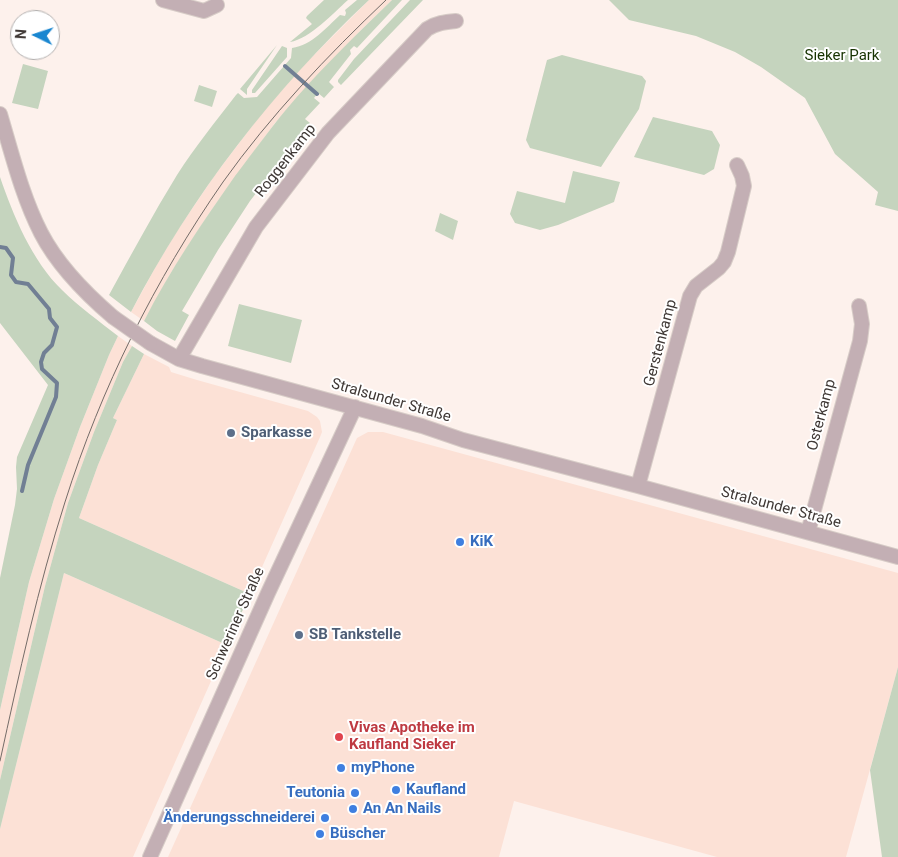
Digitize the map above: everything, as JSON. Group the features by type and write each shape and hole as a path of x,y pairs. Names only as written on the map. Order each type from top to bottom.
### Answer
{"street":[{"path":"163,0 204,11 217,5"},
{"name":"Roggenkamp","path":"179,358 256,227 328,133 426,28 456,20"},
{"name":"Stralsunder Straße","path":"0,114 24,194 42,234 54,254 69,274 92,298 113,317 150,344 179,358 202,366 355,407 463,440 808,532 898,558"},
{"name":"Gerstenkamp","path":"638,486 690,296 696,286 719,268 728,252 744,186 737,165"},
{"name":"Osterkamp","path":"808,532 860,340 862,324 859,306"},
{"name":"Schweriner Straße","path":"150,857 268,593 355,407"}],"shaded area":[{"path":"369,0 392,0 316,77 275,123 210,212 172,271 144,321 131,312 177,231 215,175 262,113 303,66"},
{"path":"118,336 132,346 123,362 94,432 68,503 45,586 0,780 0,710 29,582 54,499 80,427"},
{"path":"144,354 169,367 171,372 308,411 320,421 322,432 320,437 250,594 79,518 117,420 113,418"},
{"path":"368,432 383,432 898,573 898,667 846,857 717,857 514,801 499,857 168,857 357,438"},
{"path":"64,573 227,645 133,857 0,857 0,829"}],"green space":[{"path":"324,0 348,0 313,31 298,40 290,42 312,24 306,18 307,16"},
{"path":"357,0 369,0 300,70 237,146 180,227 131,312 109,295 177,175 236,95 238,93 244,98 257,97 291,58 292,48 312,40 340,15 345,16 345,10"},
{"path":"392,0 402,0 357,48 354,46 350,50 351,54 329,82 334,87 324,98 318,93 314,98 320,103 305,119 310,123 250,201 218,250 182,311 189,315 175,341 157,331 144,321 187,247 235,176 296,98 331,60"},
{"path":"410,0 423,0 341,85 338,80 354,59"},
{"name":"Sieker Park","path":"609,0 898,0 898,211 875,205 878,192 835,154 805,98 761,67 735,52 696,36 629,20"},
{"path":"277,45 247,89 247,95 240,89"},
{"path":"282,46 287,48 287,57 255,93 252,93 252,90"},
{"path":"562,55 642,76 646,81 639,109 601,167 530,148 526,140 547,60"},
{"path":"23,64 48,71 38,109 12,103"},
{"path":"199,85 217,91 212,107 194,101"},
{"path":"653,117 712,131 720,145 714,169 704,175 634,157"},
{"path":"573,171 620,182 614,202 558,225 540,230 515,223 510,214 517,191 565,203"},
{"path":"0,177 17,222 41,265 51,278 82,308 118,336 80,427 54,499 29,582 0,710 0,578 15,505 17,457 48,385 0,323"},
{"path":"440,213 458,221 453,240 435,231"},
{"path":"239,304 302,320 291,363 228,346"},
{"path":"132,346 144,354 113,418 117,420 79,518 250,594 227,645 64,573 0,829 0,780 45,586 68,503 94,432 123,362"},
{"path":"898,667 898,857 882,857 870,770"}],"waterway":[{"path":"285,66 317,94"},
{"path":"0,247 6,248 13,258 11,275 16,282 28,284 49,309 50,318 57,327 52,345 44,353 41,362 42,369 57,383 56,397 28,465 22,491"}],"tram line":[{"path":"0,761 22,663 55,534 95,418 132,336 198,219 241,158 300,87 386,0"}],"place":[{"name":"Sparkasse","path":"231,433"},
{"name":"KiK","path":"460,542"},
{"name":"SB Tankstelle","path":"299,635"},
{"name":"Vivas Apotheke im Kaufland Sieker","path":"339,737"},
{"name":"myPhone","path":"341,768"},
{"name":"Kaufland","path":"396,790"},
{"name":"Teutonia","path":"355,793"},
{"name":"An An Nails","path":"353,809"},
{"name":"Änderungsschneiderei","path":"325,818"},
{"name":"Büscher","path":"320,834"}]}
